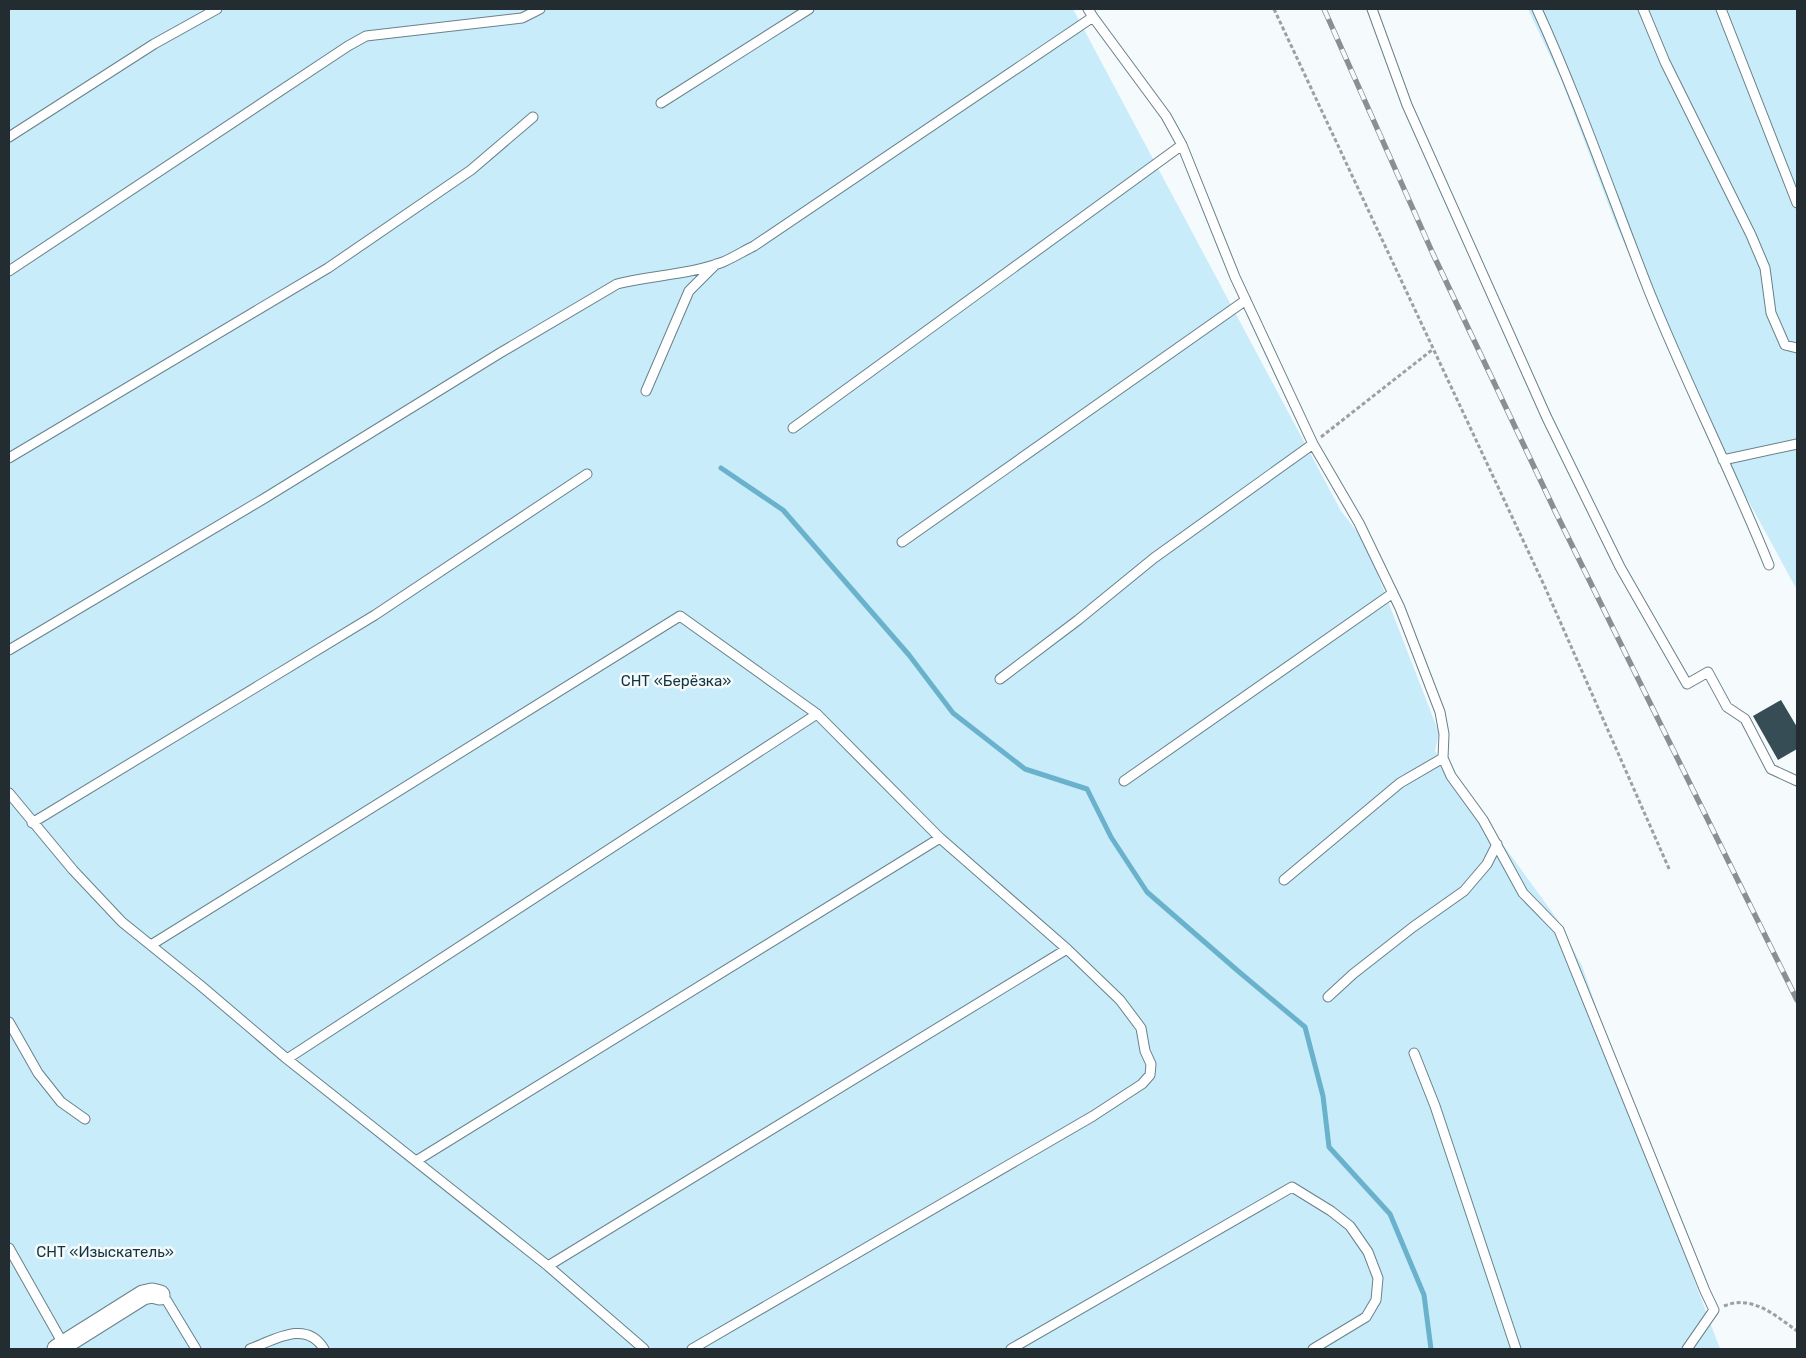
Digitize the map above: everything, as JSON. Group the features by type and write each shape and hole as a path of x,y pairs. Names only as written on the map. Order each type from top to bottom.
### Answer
{"street":[{"path":"63,1348 143,1295 152,1293 160,1295"}],"lane":[{"path":"9,137 154,44 217,9"},
{"path":"9,271 323,62 366,36 522,18 540,9"},
{"path":"661,103 809,9"},
{"path":"1372,9 1407,104 1547,418 1620,567 1687,684 1708,672 1728,707 1745,719 1771,769 1797,781"},
{"path":"1537,9 1555,48 1595,148 1649,291 1769,565"},
{"path":"1643,9 1665,62 1752,235 1765,268 1771,313 1778,329 1785,344 1797,348"},
{"path":"1721,9 1797,203"},
{"path":"9,650 266,498 500,353 617,284 670,275 716,263 754,246 1090,13 1166,116 1182,145 1235,277 1313,444 1359,523 1393,593 1440,712 1444,734 1443,758 1451,776 1483,820 1523,893 1559,930 1714,1310 1687,1349"},
{"path":"9,458 328,268 471,170 533,117"},
{"path":"793,428 1182,145"},
{"path":"646,391 690,291 716,263"},
{"path":"902,542 1246,300"},
{"path":"1000,679 1078,620 1154,558 1313,444"},
{"path":"1723,460 1797,444"},
{"path":"32,823 375,615 587,474"},
{"path":"1124,781 1393,593"},
{"path":"152,945 680,616 816,714 940,838 1067,949 1120,1000 1141,1028 1145,1051 1151,1064 1150,1075 1142,1084 1093,1116 692,1349"},
{"path":"287,1059 816,714"},
{"path":"1284,880 1400,783 1443,758"},
{"path":"9,793 32,823 122,922 287,1059 548,1266 644,1349"},
{"path":"416,1161 940,838"},
{"path":"1328,997 1353,974 1464,891 1486,864 1497,844"},
{"path":"548,1266 1067,949"},
{"path":"9,1022 44,1080 62,1102 85,1120"},
{"path":"1414,1053 1435,1106 1516,1349"},
{"path":"1011,1349 1292,1187 1331,1210 1350,1226 1368,1252 1378,1278 1376,1300 1366,1316 1313,1349"},
{"path":"9,1248 63,1348"},
{"path":"160,1295 167,1301 196,1349"},
{"path":"250,1349 289,1334 303,1333 314,1337 324,1349"}],"path":[{"path":"1274,9 1432,350 1544,585 1670,871"},
{"path":"1313,444 1432,350"},
{"path":"1714,1310 1731,1303 1747,1302 1767,1310 1797,1331"}],"green space":[{"name":"СНТ «Берёзка»","path":"9,9 1073,9 1341,511 1365,542 1439,733 1435,751 1557,919 1582,966 1649,1159 1720,1349 9,1349"},
{"path":"1528,9 1797,9 1797,590 1702,416 1615,222 1561,79"}],"building":[{"path":"1781,700 1797,727 1797,749 1778,760 1753,716"}],"waterway":[{"path":"721,468 783,510 909,655 953,713 1025,769 1087,789 1111,837 1147,892 1305,1027 1323,1096 1329,1147 1390,1214 1424,1295 1431,1349"}],"railway":[{"path":"1324,9 1433,254 1555,511 1797,1000"}],"park label":[{"name":"СНТ «Изыскатель»","path":"105,1252"}]}
